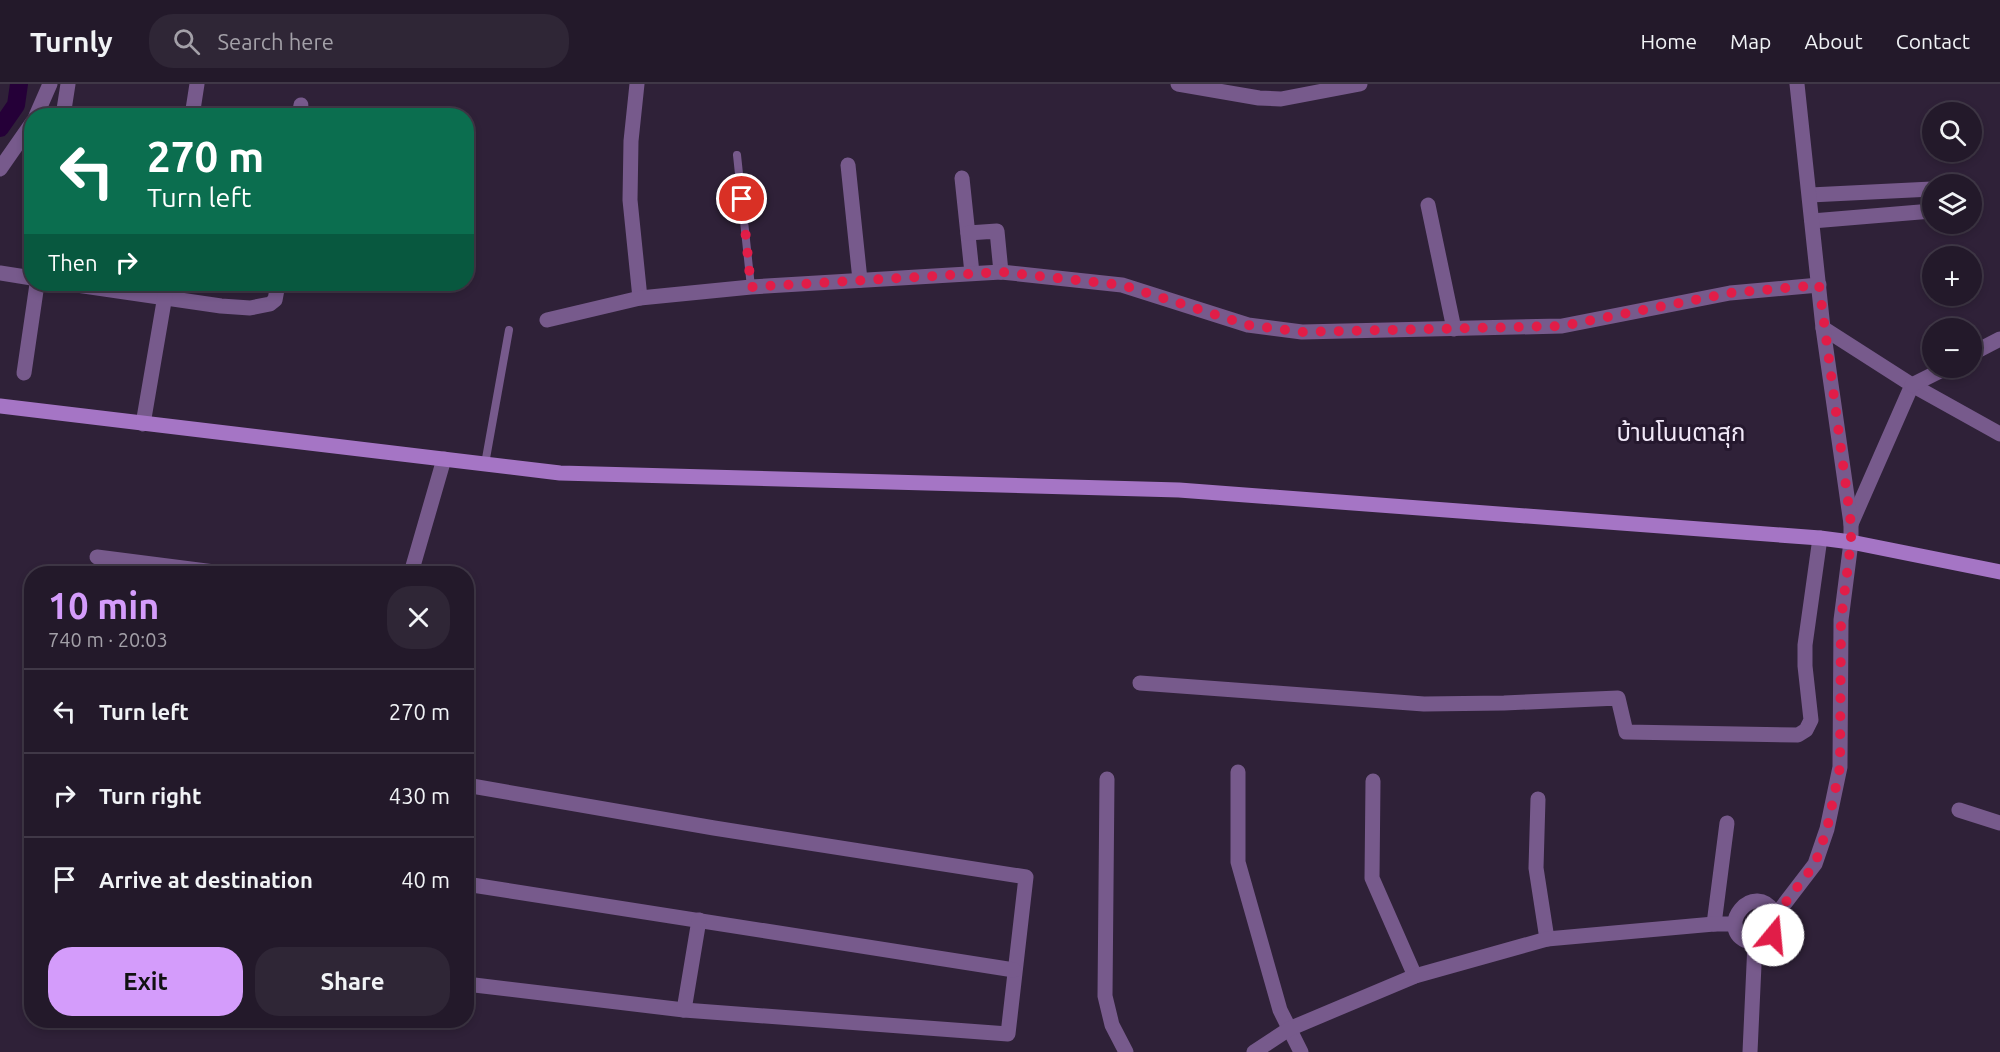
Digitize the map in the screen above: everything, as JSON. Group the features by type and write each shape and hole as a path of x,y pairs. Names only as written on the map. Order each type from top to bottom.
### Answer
{"street":[{"path":"40,108 50,84"},
{"path":"64,108 68,84"},
{"path":"193,108 197,84"},
{"path":"637,84 631,141 630,191 640,298"},
{"path":"1178,84 1259,98 1281,99 1360,84"},
{"path":"1776,915 1767,904 1754,901 1742,907 1737,913 1735,924 1738,933 1742,938 1755,943 1762,943 1773,935 1776,928 1776,915 1815,864 1827,829 1840,767 1841,620 1851,542 1851,524 1823,328 1797,84"},
{"path":"0,169 24,134"},
{"path":"848,165 860,280"},
{"path":"962,178 972,273"},
{"path":"1810,195 1922,189"},
{"path":"1428,205 1454,328"},
{"path":"1812,221 1922,212"},
{"path":"968,233 997,231 1001,272"},
{"path":"547,320 640,298 751,287 1001,272 1122,285 1248,325 1302,332 1562,326 1730,293 1819,285"},
{"path":"0,273 24,277"},
{"path":"24,373 36,291"},
{"path":"143,424 166,291 221,306 250,308 270,304 275,300 277,291"},
{"path":"1823,328 1912,385 2000,434"},
{"path":"1982,348 2000,339"},
{"path":"1851,524 1912,385 1926,378"},
{"path":"0,406 560,473 1179,490 1820,538 1851,542 2000,572"},
{"path":"413,566 444,459"},
{"path":"1140,683 1424,704 1618,698 1626,732 1798,735 1806,730 1811,720 1805,645 1820,538"},
{"path":"97,557 167,566"},
{"path":"1238,772 1238,862 1280,1010 1301,1052"},
{"path":"1107,779 1105,996 1112,1025 1126,1052"},
{"path":"1373,781 1372,878 1415,976"},
{"path":"474,786 714,828 1026,877 1008,1034 684,1010 474,985"},
{"path":"1538,799 1536,868 1547,939"},
{"path":"1959,810 2000,823"},
{"path":"1714,924 1727,823"},
{"path":"474,885 1014,970"},
{"path":"684,1010 699,920"},
{"path":"1254,1052 1289,1029 1415,976 1547,939 1735,924"},
{"path":"1750,1052 1755,943"}],"lane":[{"path":"737,155 751,287"},
{"path":"485,464 509,330"}],"waterway":[{"path":"0,128 16,105 19,84"}],"district":[{"name":"บ้านโนนตาสุก","path":"1681,433"}],"route":[{"path":"742,199 751,287 1001,272 1122,285 1248,325 1302,332 1562,326 1730,293 1819,285 1851,524 1851,542 1841,620 1840,767 1827,829 1815,864 1776,915 1777,922 1773,935"}]}
